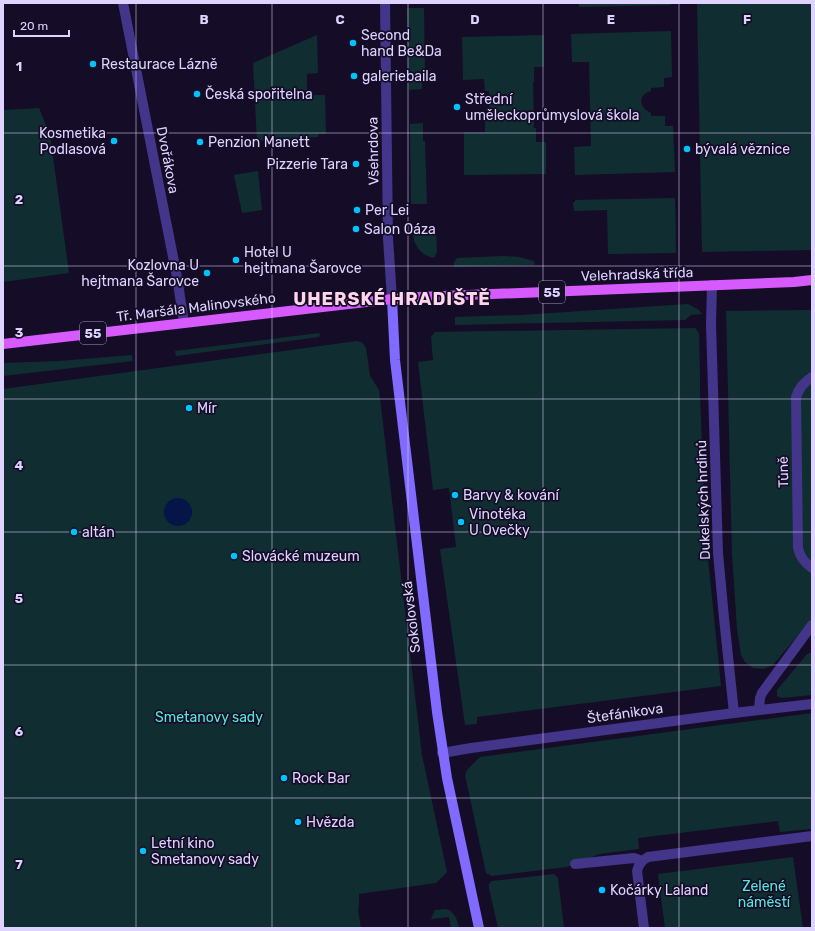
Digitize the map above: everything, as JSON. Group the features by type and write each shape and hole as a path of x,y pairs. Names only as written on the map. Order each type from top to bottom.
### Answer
{"main road":[{"name":"Velehradská třída","path":"392,299 812,280"},
{"name":"Tř. Maršála Malinovského","path":"3,344 392,299"},
{"name":"Sokolovská","path":"392,299 396,360 442,753 479,928"}],"street":[{"name":"Dvořákova","path":"123,3 177,277 184,323"},
{"name":"Všehrdova","path":"385,3 388,238 392,299"},
{"name":"Dukelských hrdinů","path":"712,285 711,324 718,552 734,713"},
{"name":"Tůně","path":"812,377 805,381 796,397 798,548 805,563 812,568"},
{"path":"759,710 762,693 812,625"},
{"name":"Štefánikova","path":"442,753 734,713 812,704"},
{"path":"644,928 637,871 642,861 648,857 654,855 812,838"},
{"path":"575,864 634,858 642,861"}],"green space":[{"path":"579,3 671,3 671,5 579,7"},
{"path":"697,3 812,3 812,250 702,252"},
{"path":"407,8 424,8 425,74 422,75 422,89 409,90"},
{"path":"671,31 672,77 664,78 664,87 651,88 651,91 643,95 641,102 644,108 651,113 651,116 665,116 665,126 673,126 675,172 575,175 574,147 591,146 589,62 572,62 571,34"},
{"path":"317,35 318,73 307,74 307,95 325,95 326,134 319,134 318,137 257,141 253,63"},
{"path":"544,35 544,67 534,67 533,82 534,128 536,128 536,142 546,142 546,174 464,175 464,132 485,132 485,121 489,120 489,91 485,91 484,79 463,80 462,37"},
{"path":"39,108 50,135 69,273 3,282 3,110"},
{"path":"423,123 427,204 411,204 410,124"},
{"path":"258,171 262,210 242,213 234,175"},
{"path":"675,198 676,253 608,254 607,210 574,211 573,202 575,202 575,200"},
{"path":"436,229 437,251 435,257 432,257 425,255 417,246 412,230"},
{"path":"504,256 519,257 534,261 535,264 454,267 454,262 457,258"},
{"path":"688,304 699,310 702,314 691,315 685,320 455,325 455,317 521,315"},
{"path":"812,310 812,619 773,665 763,669 753,668 745,662 741,655 737,629 732,554 726,311"},
{"path":"695,328 699,333 705,529 721,686 477,717 477,724 465,725 440,549 456,547 449,488 433,490 418,362 433,360 431,337 435,332"},
{"path":"319,333 319,337 176,356 175,351"},
{"name":"Smetanovy sady","path":"357,341 363,343 366,348 370,376 379,390 422,755 447,872 436,883 359,894 358,910 361,928 3,928 3,389"},
{"path":"132,355 133,361 3,376 3,363 59,361"},
{"path":"812,652 812,695 782,698 777,696 777,690 807,654"},
{"path":"812,713 812,829 780,832 778,821 638,838 639,849 599,854 567,867 492,876 486,873 465,775 467,770 480,757"},
{"name":"Zelené náměstí","path":"793,857 803,928 665,928 658,874"},
{"path":"554,874 558,878 564,928 498,928 489,888 489,884 492,881"},
{"path":"446,909 452,912 455,916 459,928 451,928 449,917 431,919 435,910"}],"shaded area":[{"path":"178,498 188,502 192,512 188,522 178,526 168,522 164,512 168,502"}],"place":[{"name":"Second hand Be&Da","path":"353,43"},
{"name":"Restaurace Lázně","path":"93,64"},
{"name":"galeriebaila","path":"354,76"},
{"name":"Česká spořitelna","path":"197,94"},
{"name":"Střední uměleckoprůmyslová škola","path":"457,107"},
{"name":"Kosmetika Podlasová","path":"114,141"},
{"name":"Penzion Manett","path":"200,142"},
{"name":"bývalá věznice","path":"687,149"},
{"name":"Pizzerie Tara","path":"356,164"},
{"name":"Per Lei","path":"357,210"},
{"name":"Salon Oáza","path":"356,229"},
{"name":"Hotel U hejtmana Šarovce","path":"236,260"},
{"name":"Kozlovna U hejtmana Šarovce","path":"207,273"},
{"name":"Mír","path":"189,408"},
{"name":"Barvy & kování","path":"455,495"},
{"name":"Vinotéka U Ovečky","path":"461,522"},
{"name":"altán","path":"74,532"},
{"name":"Slovácké muzeum","path":"234,556"},
{"name":"Rock Bar","path":"284,778"},
{"name":"Hvězda","path":"298,822"},
{"name":"Letní kino Smetanovy sady","path":"143,851"},
{"name":"Kočárky Laland","path":"602,890"}],"district":[{"name":"UHERSKÉ HRADIŠTĚ","path":"392,299"}]}
